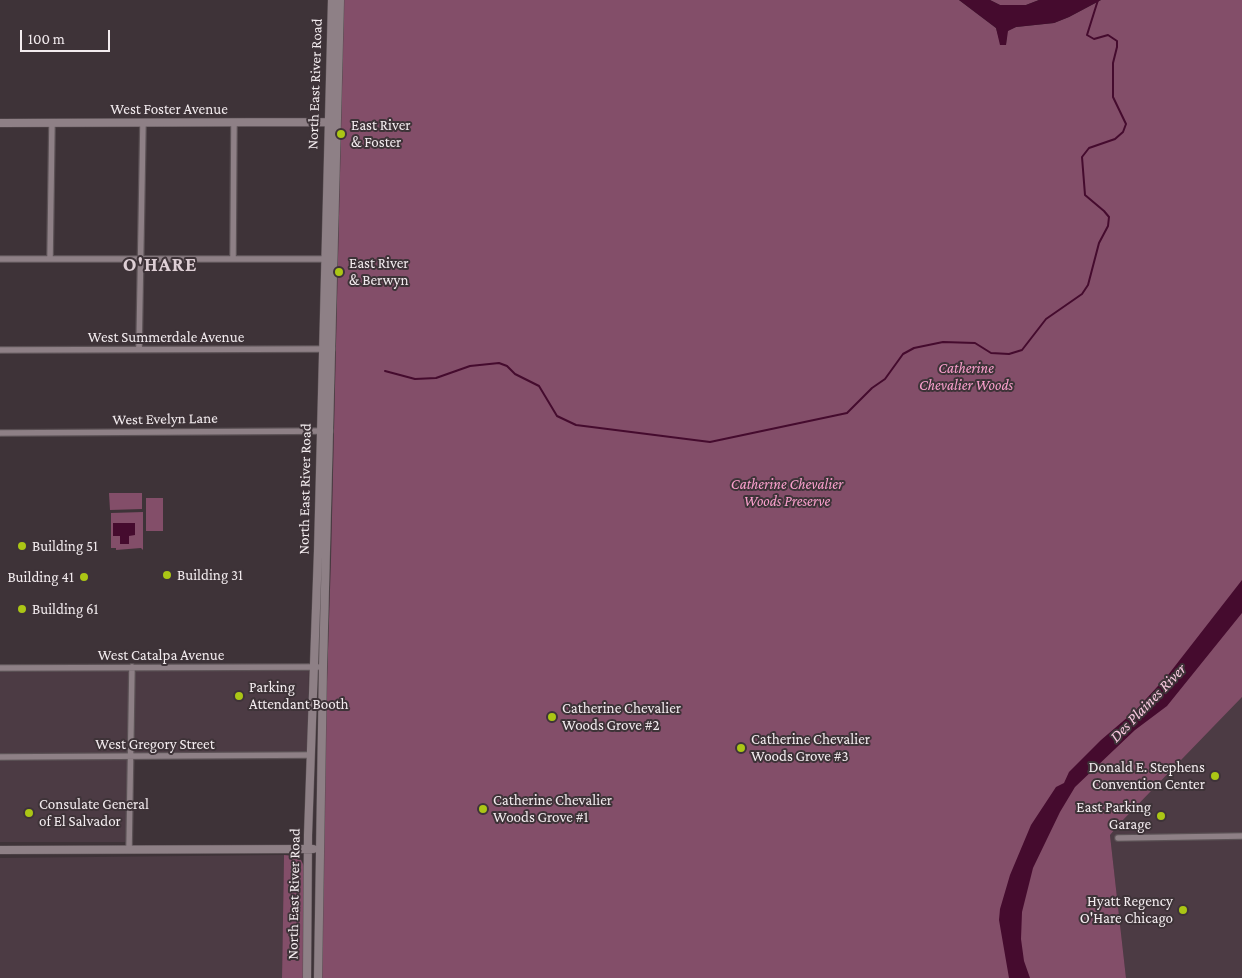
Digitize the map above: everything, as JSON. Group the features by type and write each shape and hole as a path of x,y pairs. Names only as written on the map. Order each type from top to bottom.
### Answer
{"main road":[{"name":"North East River Road","path":"307,978 308,848 327,122 332,0"},
{"name":"North East River Road","path":"318,978 323,667 340,0"},
{"name":"West Foster Avenue","path":"0,123 338,123"},
{"path":"0,850 320,848"}],"street":[{"path":"233,258 234,122"},
{"path":"50,259 52,123"},
{"path":"139,349 143,123"},
{"path":"0,259 334,259"},
{"name":"West Summerdale Avenue","path":"0,350 332,349"},
{"name":"West Evelyn Lane","path":"0,433 330,430"},
{"name":"West Catalpa Avenue","path":"0,668 323,667"},
{"path":"129,850 132,668"},
{"name":"West Gregory Street","path":"0,757 311,755"},
{"path":"1118,838 1242,836"}],"shaded area":[{"path":"309,668 307,755 130,756 129,842 0,842 0,669"},
{"path":"1242,696 1242,978 1126,978 1110,835 1105,835"},
{"path":"284,855 282,978 0,978 0,858"}],"green space":[{"name":"Catherine Chevalier Woods","path":"344,0 959,0 996,28 1001,45 1006,44 1007,31 1016,27 1054,23 1101,0 1242,0 1242,697 1110,835 1126,978 321,978 324,773"},
{"path":"990,0 1039,0 1026,5 1000,5"},
{"path":"109,493 142,493 142,509 110,510"},
{"path":"146,498 163,498 163,531 146,531"},
{"path":"143,512 143,550 141,548 116,550 116,548 111,548 111,513"},
{"path":"284,855 295,856 301,860 305,868 303,978 282,978"}],"water":[{"path":"959,0 990,0 1000,5 1026,5 1039,0 1101,0 1054,23 1016,27 1008,31 1006,45 1000,45 996,28"},
{"path":"113,523 135,523 135,535 129,536 129,544 120,544 120,536 113,536"},
{"name":"Des Plaines River","path":"1242,580 1242,613 1167,706 1135,730 1075,787 1060,812 1033,868 1022,912 1021,939 1024,961 1030,978 1009,978 999,920 1000,909 1010,875 1031,825 1056,787 1064,783 1069,772 1101,740 1136,710 1168,675"}],"waterway":[{"path":"385,371 415,379 436,378 470,366 499,363 507,366 515,374 539,386 557,416 576,425 710,442 847,413 872,388 885,379 903,354 914,348 943,342 975,343 991,353 1009,354 1022,350 1046,319 1082,294 1088,285 1099,243 1108,226 1109,217 1085,195 1082,157 1089,148 1115,139 1123,132 1126,124 1113,97 1113,63 1117,41 1108,35 1094,39 1087,35 1098,0"}],"place":[{"name":"East River & Foster","path":"341,134"},
{"name":"East River & Berwyn","path":"339,272"},
{"name":"Building 51","path":"22,546"},
{"name":"Building 31","path":"167,575"},
{"name":"Building 41","path":"84,577"},
{"name":"Building 61","path":"22,609"},
{"name":"Parking Attendant Booth","path":"239,696"},
{"name":"Catherine Chevalier Woods Grove #2","path":"552,717"},
{"name":"Catherine Chevalier Woods Grove #3","path":"741,748"},
{"name":"Donald E. Stephens Convention Center","path":"1215,776"},
{"name":"Catherine Chevalier Woods Grove #1","path":"483,809"},
{"name":"Consulate General of El Salvador","path":"29,813"},
{"name":"East Parking Garage","path":"1161,816"},
{"name":"Hyatt Regency O'Hare Chicago","path":"1183,910"}],"district":[{"name":"O'HARE","path":"160,265"}],"park label":[{"name":"Catherine Chevalier Woods Preserve","path":"787,492"}]}
